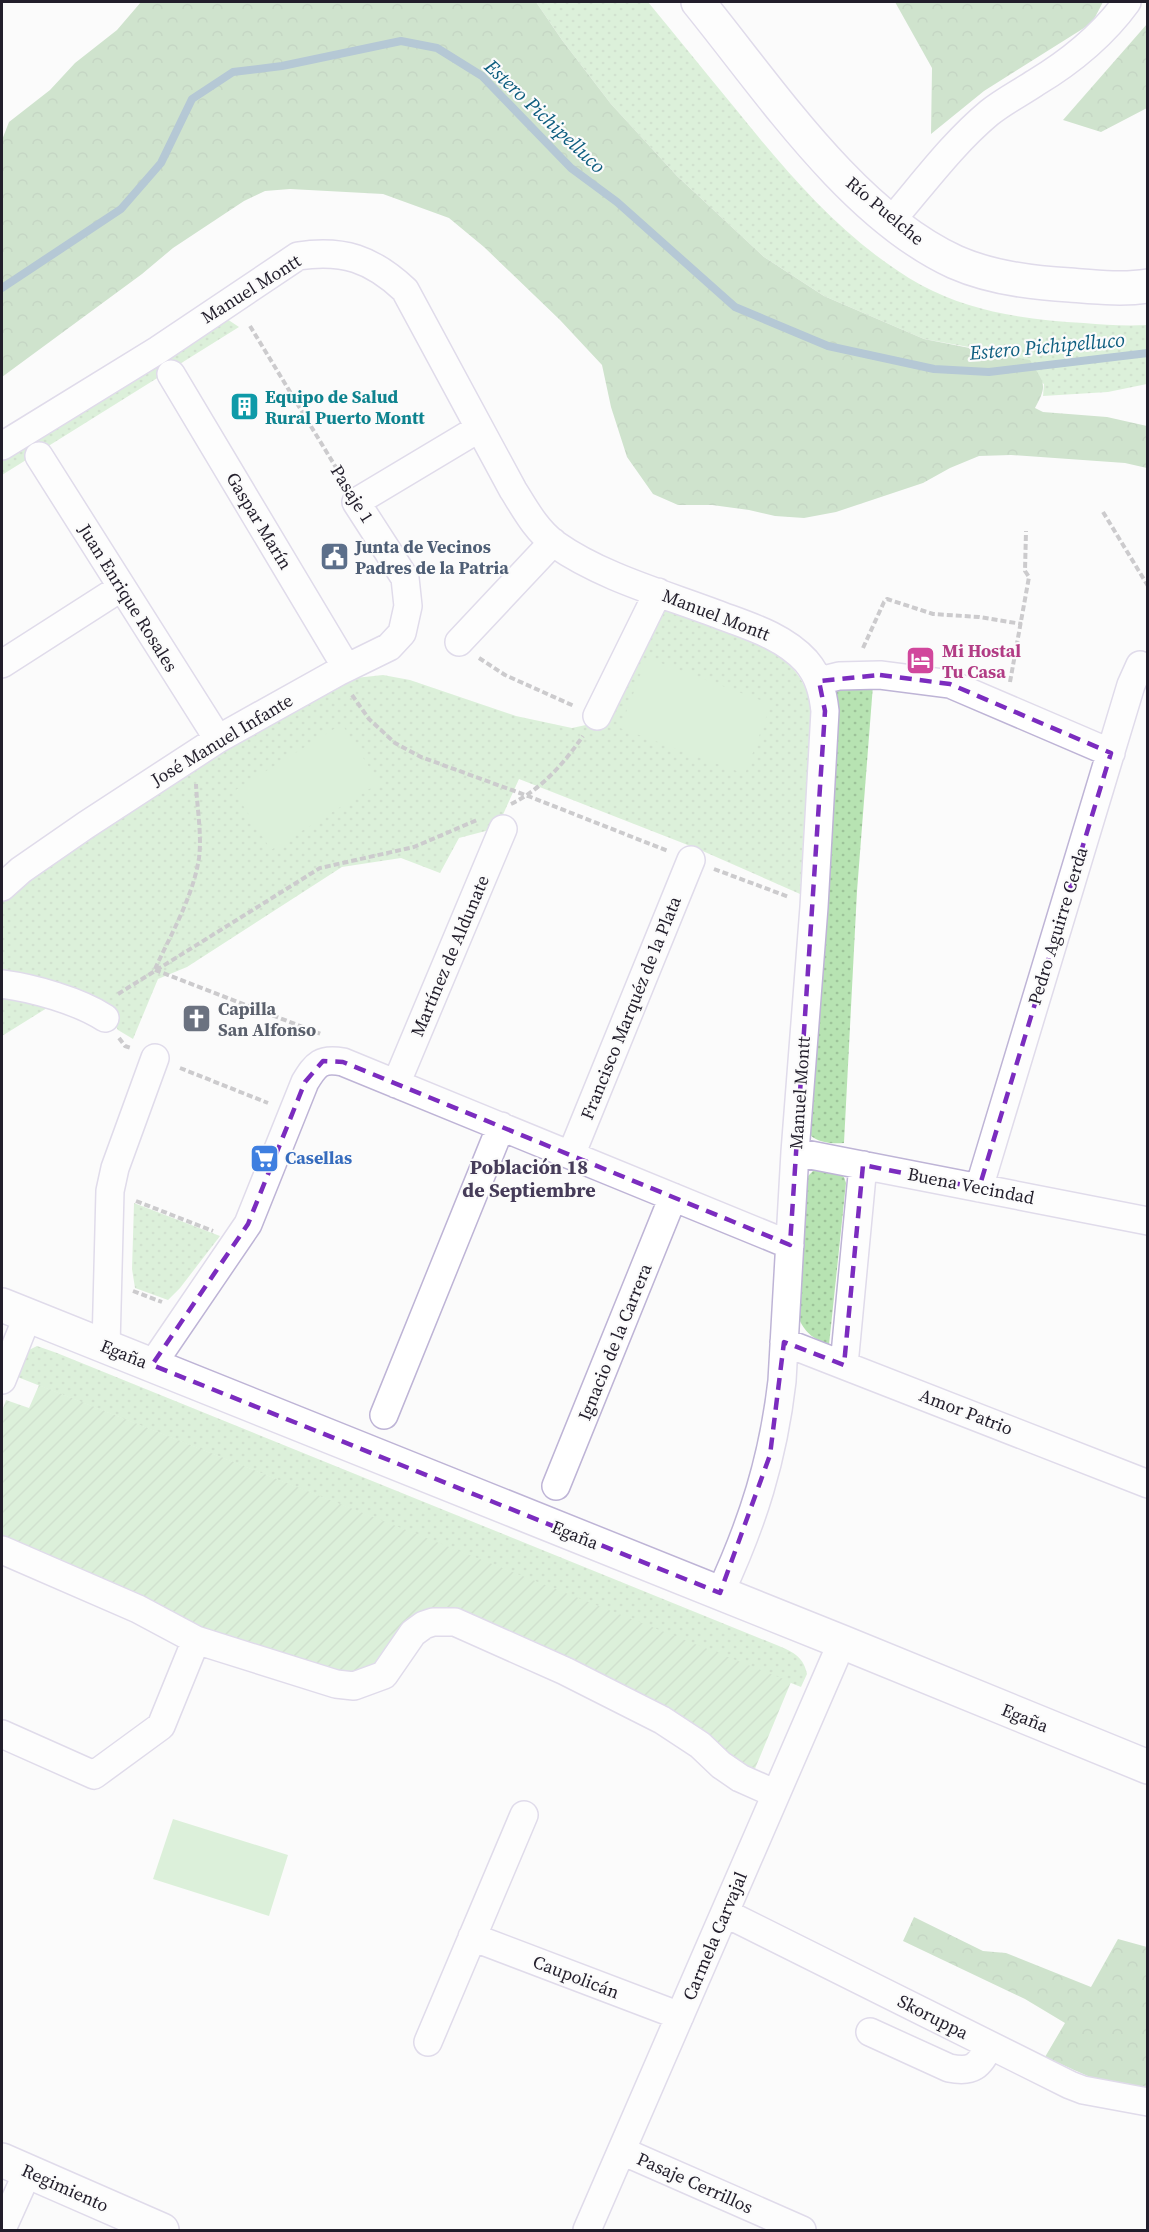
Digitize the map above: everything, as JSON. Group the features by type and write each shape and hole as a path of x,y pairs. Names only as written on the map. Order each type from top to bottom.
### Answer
{"main road":[{"name":"Río Puelche","path":"698,2 811,142 856,190 891,221 939,254 994,275 1054,284 1148,286"},
{"name":"Egaña","path":"15,1310 1148,1767"},
{"name":"Regimiento","path":"15,2166 162,2230"}],"street":[{"path":"891,221 970,130 1009,98 1071,59 1127,2"},
{"name":"Manuel Montt","path":"2,446 158,350 298,256 317,253 355,257 391,276 405,290 478,429 530,518 553,542 605,571 770,634 806,660 819,681 825,711 814,907 778,1418 758,1501 742,1546 720,1593"},
{"name":"Gaspar Marín","path":"171,374 342,669"},
{"path":"356,502 478,429"},
{"name":"Juan Enrique Rosales","path":"39,456 218,739"},
{"name":"Pasaje 1","path":"356,502 405,578"},
{"path":"459,642 553,542"},
{"name":"José Manuel Infante","path":"2,887 21,870 193,754 342,669 389,647 402,633 408,606 405,578"},
{"path":"2,664 122,587"},
{"path":"597,716 658,592"},
{"name":"Pedro Aguirre Cerda","path":"979,1188 1131,685 1140,665"},
{"path":"819,681 857,674 934,681 963,689 1111,753"},
{"name":"Martínez de Aldunate","path":"396,1084 498,817"},
{"name":"Francisco Marquéz de la Plata","path":"571,1155 691,860"},
{"path":"2,984 18,986 96,1013"},
{"path":"106,1346 110,1191 115,1168 155,1058"},
{"path":"152,1365 248,1224 305,1082 313,1068 323,1061 343,1062 790,1245"},
{"path":"384,1415 501,1126"},
{"name":"Buena Vecindad","path":"795,1152 1148,1221"},
{"path":"844,1365 863,1165"},
{"name":"Ignacio de la Carrera","path":"556,1486 673,1197"},
{"path":"2,1380 15,1310"},
{"name":"Amor Patrio","path":"784,1342 1148,1484"},
{"path":"2,1550 138,1609 196,1640 336,1684 354,1686 384,1675 413,1633 424,1625 445,1621 455,1622 565,1671 662,1720 700,1745 721,1765 740,1778 776,1794"},
{"path":"2,1734 94,1775 161,1726 196,1640"},
{"name":"Carmela Carvajal","path":"587,2230 842,1642"},
{"path":"428,2042 524,1815"},
{"name":"Skoruppa","path":"725,1913 1083,2090 1148,2102"},
{"name":"Caupolicán","path":"472,1937 680,2016"},
{"path":"870,2032 949,2068 962,2071 972,2069 980,2063 990,2046"},
{"name":"Pasaje Cerrillos","path":"622,2151 802,2230"},
{"path":"2,2229 15,2166"}],"path":[{"name":"Pasaje 1","path":"250,326 356,502"},
{"path":"1103,512 1148,586"},
{"path":"1006,707 1029,577 1025,571 1026,531"},
{"path":"863,648 887,598 933,614 979,617 1022,624"},
{"path":"96,1013 109,999 154,969 320,868 414,847 498,817 528,796 559,767 597,716 506,675 459,642"},
{"path":"342,669 369,719 395,743 421,757 528,796"},
{"path":"154,969 183,909 195,878 199,858 200,840 193,754"},
{"path":"154,969 327,1037"},
{"path":"125,1046 292,1112"},
{"path":"129,1198 216,1232"},
{"path":"131,1290 168,1305"}],"highlighted area":[{"path":"880,675 950,684 1111,753 979,1188 863,1165 844,1365 784,1342 770,1455 720,1593 152,1365 248,1224 305,1082 323,1061 343,1062 790,1245 825,711 819,681"}],"green space":[{"path":"141,2 536,2 611,104 677,176 764,257 824,296 924,339 1030,360 1043,383 1042,393 1035,408 1043,412 1107,417 1147,426 1147,468 1125,463 1011,455 979,456 923,483 836,512 804,518 775,516 712,505 678,505 653,494 627,457 611,407 602,365 560,320 484,247 449,218 383,194 290,189 265,191 244,201 173,248 142,274 2,377 2,140 9,122 50,90 75,63 117,30"},
{"path":"536,2 648,2 797,182 843,228 868,249 921,285 980,308 1042,320 1108,325 1147,325 1147,384 1108,392 1043,396 1044,384 985,350 924,339 824,296 764,257 677,176 611,104"},
{"path":"895,2 1103,2 1092,23 984,91 931,134 932,68"},
{"path":"1147,24 1147,108 1101,132 1063,120"},
{"path":"227,319 239,327 2,475 2,458"},
{"path":"663,606 765,648 783,659 802,681 811,711 800,894 698,849 519,779 497,828 459,838 440,873 401,858 342,867 187,967 158,979 133,1039 118,1030 109,1017 63,998 2,1036 2,900 51,860 242,738 355,678 383,675 410,680 516,716 572,728 604,721"},
{"path":"647,658 771,704 745,774 620,728"},
{"path":"846,683 873,685 857,891 844,1143 835,1143 822,1141 810,1135 837,690"},
{"path":"342,724 379,783 271,850 234,791"},
{"path":"818,1170 837,1172 844,1177 846,1183 829,1345 811,1335 799,1319 808,1176"},
{"path":"134,1203 220,1236 168,1300 135,1288 132,1269"},
{"path":"37,1346 784,1648 801,1660 807,1674 801,1687 15,1376 27,1351"},
{"path":"39,1385 791,1682 754,1771 453,1613 386,1660 349,1679 235,1643 2,1539 2,1411 6,1400 29,1408"},
{"path":"173,1819 288,1855 269,1916 153,1879"},
{"path":"914,1917 983,1951 1006,1953 1091,1987 1118,1939 1147,1947 1147,2089 1090,2077 1045,2057 1065,2023 1025,1999 903,1941"}],"waterway":[{"name":"Estero Pichipelluco","path":"2,288 121,209 161,163 192,99 233,72 282,66 401,41 437,48 482,76 571,168 617,202 735,307 828,346 934,369 989,372 1148,353"}],"place":[{"name":"Equipo de Salud Rural Puerto Montt","path":"244,407"},
{"name":"Junta de Vecinos Padres de la Patria","path":"334,557"},
{"name":"Mi Hostal Tu Casa","path":"921,661"},
{"name":"Capilla San Alfonso","path":"197,1019"},
{"name":"Casellas","path":"264,1158"}],"district":[{"name":"Población 18 de Septiembre","path":"529,1178"}]}
